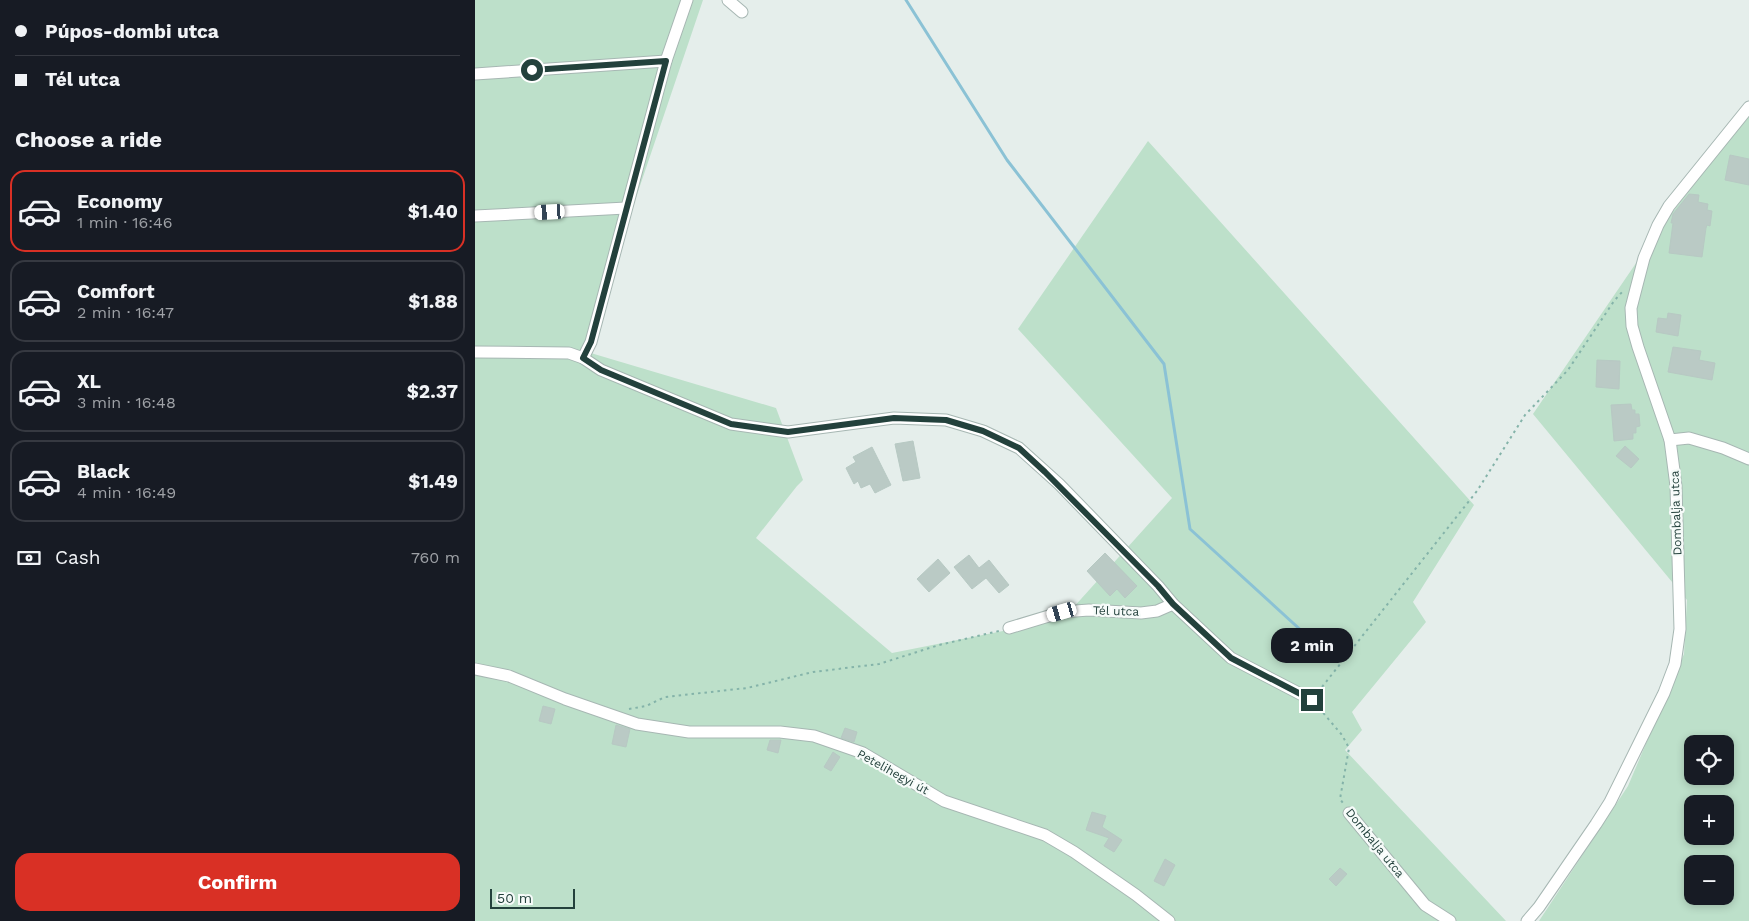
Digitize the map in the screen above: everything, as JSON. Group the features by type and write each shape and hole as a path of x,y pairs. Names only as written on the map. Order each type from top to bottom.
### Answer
{"street":[{"path":"583,358 591,342 666,61 687,0"},
{"path":"728,0 742,12"},
{"path":"475,74 666,61"},
{"name":"Dombalja utca","path":"1527,921 1539,907 1609,802 1659,702 1675,664 1680,629 1676,486 1670,440 1638,347 1632,326 1631,308 1644,258 1658,225 1669,206 1749,107"},
{"path":"475,216 626,208"},
{"path":"475,352 569,353 583,358 601,370 731,424 788,432 894,418 946,420 983,431 1019,448 1059,484 1158,586 1173,604 1231,658 1312,700"},
{"path":"1670,440 1689,438 1723,448 1749,460"},
{"name":"Tél utca","path":"1009,628 1062,612 1089,610 1141,613 1157,611 1173,604"},
{"name":"Petelihegyi út","path":"475,669 509,676 565,700 637,724 689,732 781,732 814,736 863,753 944,801 1045,835 1074,852 1136,895 1169,921"},
{"name":"Dombalja utca","path":"1349,813 1425,905 1450,921"}],"path":[{"path":"1312,700 1477,491 1525,415 1568,370 1614,301 1627,287"},
{"path":"609,714 646,706 665,697 747,688 813,672 879,664 939,645 1009,628"},
{"name":"Dombalja utca","path":"1312,700 1342,735 1349,748 1340,799 1349,813"}],"green space":[{"path":"475,0 703,0 584,351 776,408 803,480 756,538 892,653 1063,619 1172,498 1018,329 1148,141 1474,505 1413,602 1426,622 1352,712 1362,730 1345,750 1506,921 475,921"},
{"path":"1749,114 1749,921 1539,921 1628,786 1684,654 1687,600 1533,414 1660,228"}],"building":[{"path":"1730,155 1749,159 1749,185 1725,180"},
{"path":"1689,194 1699,195 1698,202 1708,204 1707,210 1712,211 1710,226 1707,225 1706,228 1702,257 1669,253 1673,214"},
{"path":"1668,313 1681,315 1678,336 1656,332 1658,318 1667,319"},
{"path":"1673,347 1701,351 1699,360 1715,363 1712,380 1668,372"},
{"path":"1597,360 1620,361 1619,389 1596,387"},
{"path":"1631,404 1635,414 1639,414 1640,426 1636,427 1633,439 1614,441 1611,405"},
{"path":"913,441 920,478 903,481 895,444"},
{"path":"1625,446 1639,459 1631,468 1616,456"},
{"path":"872,447 891,485 875,493 870,484 861,488 858,481 854,484 846,468 856,462 853,457"},
{"path":"1105,553 1137,586 1125,598 1117,589 1110,596 1087,571"},
{"path":"969,555 979,568 989,560 1009,585 999,593 986,578 972,589 954,567"},
{"path":"938,559 950,573 929,592 917,579"},
{"path":"543,706 555,709 551,724 539,721"},
{"path":"616,725 630,729 626,747 612,744"},
{"path":"845,728 857,732 854,742 841,738"},
{"path":"770,740 781,740 778,753 767,750"},
{"path":"833,752 840,757 831,771 824,767"},
{"path":"1092,812 1106,816 1102,827 1122,840 1114,852 1104,846 1109,838 1086,830"},
{"path":"1165,859 1175,865 1164,886 1154,881"},
{"path":"1340,868 1347,874 1336,886 1329,879"}],"waterway":[{"path":"906,0 1007,160 1164,364 1190,529 1316,644"}],"route":[{"path":"532,70 666,61 591,342 583,358 601,370 731,424 788,432 894,418 946,420 983,431 1019,448 1059,484 1158,586 1173,604 1231,658 1312,700"}]}
